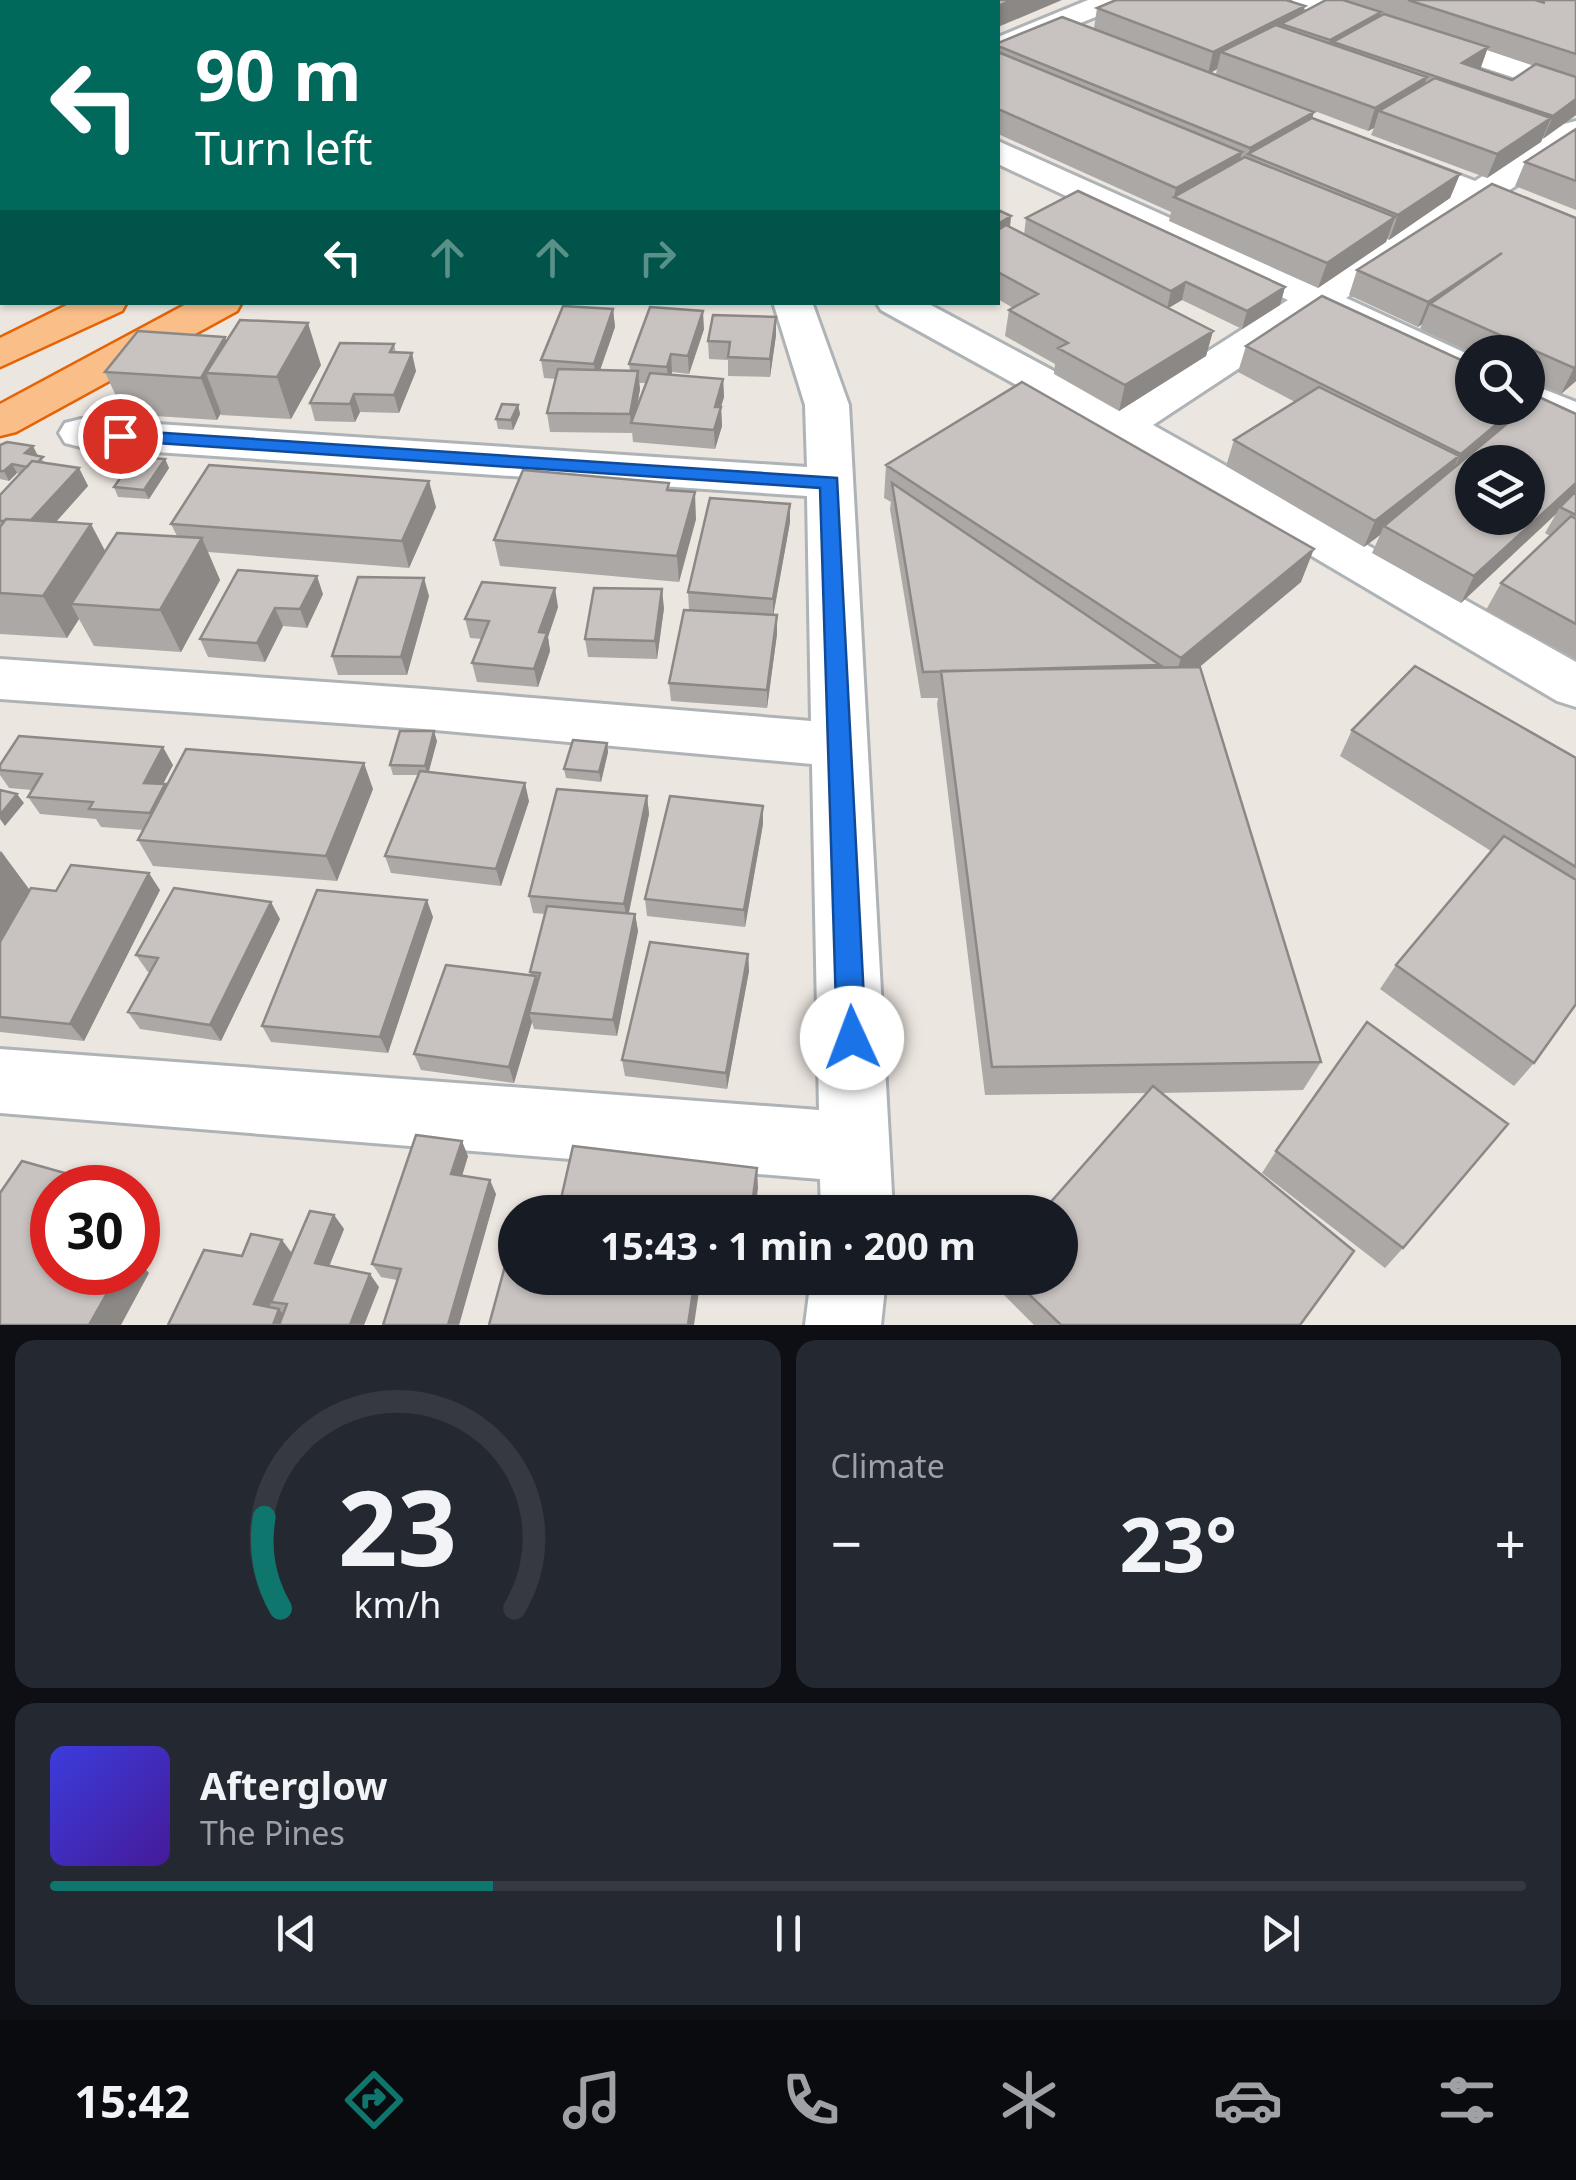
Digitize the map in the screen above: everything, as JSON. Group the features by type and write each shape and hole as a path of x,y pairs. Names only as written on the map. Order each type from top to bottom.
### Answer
{"highway":[{"path":"0,354 101,305"},
{"path":"0,422 216,305"}],"street":[{"path":"1000,47 1113,0"},
{"path":"1306,0 1576,89"},
{"path":"1050,26 1087,40"},
{"path":"1122,426 1576,131"},
{"path":"1362,150 1576,233"},
{"path":"1000,152 1455,363"},
{"path":"0,1081 857,1180 827,406 793,305"},
{"path":"900,305 1122,426 1576,687"},
{"path":"1545,404 1576,418"},
{"path":"80,433 830,483"},
{"path":"0,679 424,709 840,745"},
{"path":"843,1325 847,1295"}],"building":[{"path":"1116,0 1286,0 1305,6 1213,52 1097,8"},
{"path":"1326,0 1343,0 1381,12 1330,40 1281,24"},
{"path":"1408,0 1576,0 1576,54"},
{"path":"1384,14 1488,47 1462,63 1512,80 1536,64 1576,77 1576,99 1553,116 1333,42"},
{"path":"1062,17 1314,112 1250,148 1000,47 1000,42"},
{"path":"1276,25 1427,77 1375,108 1221,52"},
{"path":"1000,53 1242,152 1176,188 1000,110"},
{"path":"1435,78 1551,118 1497,154 1379,111"},
{"path":"1312,118 1460,174 1398,215 1248,154"},
{"path":"1576,129 1576,181 1525,162"},
{"path":"1245,157 1395,217 1327,263 1174,197"},
{"path":"1492,184 1576,218 1576,366 1545,355 1545,335 1500,335 1430,304 1502,253 1428,302 1357,270"},
{"path":"1078,191 1285,287 1247,311 1186,282 1171,291 1026,218"},
{"path":"1000,211 1011,216 1000,223"},
{"path":"1006,225 1213,331 1125,385 1058,348 1068,343 1009,310 1038,294 1000,273 1000,229"},
{"path":"1322,296 1455,357 1455,425 1496,425 1472,445 1455,445 1455,451 1246,346"},
{"path":"563,306 613,309 594,364 541,360"},
{"path":"650,307 703,311 688,356 671,354 667,367 629,364"},
{"path":"713,315 776,317 770,359 728,357 730,342 708,341"},
{"path":"240,320 308,323 277,377 206,373"},
{"path":"138,331 225,337 201,378 105,372"},
{"path":"340,343 394,344 390,352 412,353 394,395 354,394 350,404 310,403"},
{"path":"558,369 638,371 630,414 547,413"},
{"path":"650,373 723,379 715,407 721,407 714,430 631,423"},
{"path":"1022,382 1314,549 1181,658 886,465"},
{"path":"1319,387 1455,454 1455,459 1375,521 1234,440"},
{"path":"1545,400 1576,414 1576,483 1545,511 1545,445 1481,445 1505,425 1545,425"},
{"path":"502,404 518,405 511,420 496,419"},
{"path":"7,442 33,446 25,453 43,457 27,467 12,464 0,471 0,445"},
{"path":"135,457 165,459 144,490 114,487"},
{"path":"32,461 79,468 31,520 0,521 0,495"},
{"path":"209,465 429,481 402,541 171,524"},
{"path":"1455,467 1455,535 1519,535 1474,576 1384,526"},
{"path":"523,470 669,483 667,490 695,492 677,556 494,540"},
{"path":"892,483 1160,665 923,672"},
{"path":"1576,491 1576,515 1560,507"},
{"path":"710,498 790,504 773,599 688,592"},
{"path":"1571,516 1576,519 1576,624 1501,583"},
{"path":"6,519 91,524 43,596 0,593 0,527"},
{"path":"117,533 202,538 160,610 71,604"},
{"path":"238,570 317,576 300,609 275,608 257,643 200,639"},
{"path":"358,577 424,578 401,657 332,656"},
{"path":"482,582 555,588 539,632 547,633 534,669 472,663 489,621 465,619"},
{"path":"594,588 662,589 655,641 585,639"},
{"path":"684,610 777,615 767,690 669,683"},
{"path":"1415,666 1576,758 1576,867 1352,730"},
{"path":"1200,667 1321,1062 992,1067 941,671"},
{"path":"400,731 434,731 425,766 390,765"},
{"path":"19,736 163,747 144,783 165,784 150,813 89,809 93,802 28,797 42,774 0,770"},
{"path":"573,740 607,743 599,772 564,769"},
{"path":"186,749 364,763 326,856 138,840"},
{"path":"420,771 525,783 496,869 385,856"},
{"path":"557,789 647,796 624,904 529,896"},
{"path":"0,790 17,794 0,815"},
{"path":"670,796 763,806 744,910 645,899"},
{"path":"1504,836 1576,880 1576,1004 1534,1063 1396,965"},
{"path":"71,865 149,873 70,1024 0,1017 0,942 31,888 56,891"},
{"path":"174,888 271,902 210,1025 128,1012 158,958 136,955"},
{"path":"317,890 427,900 380,1037 262,1026"},
{"path":"547,906 635,914 613,1020 529,1013 540,973 530,972"},
{"path":"650,942 748,954 726,1073 622,1060"},
{"path":"446,965 536,976 509,1067 414,1054"},
{"path":"1367,1022 1508,1124 1403,1248 1276,1151"},
{"path":"1153,1086 1354,1251 1300,1325 1061,1325 1030,1295 1078,1295 1078,1195 1057,1195"},
{"path":"416,1135 462,1141 451,1174 490,1180 448,1325 383,1325 401,1269 372,1264"},
{"path":"573,1146 757,1168 753,1195 562,1195"},
{"path":"22,1161 36,1165 30,1165 30,1295 106,1295 89,1325 0,1325 0,1193"},
{"path":"310,1211 334,1215 315,1263 370,1274 350,1325 279,1325 287,1304 271,1302"},
{"path":"251,1234 282,1240 254,1304 279,1309 273,1325 168,1325 204,1250 242,1256"},
{"path":"498,1292 498,1295 692,1295 688,1325 489,1325"}],"route":[{"path":"120,436 830,483 852,1038"}]}
